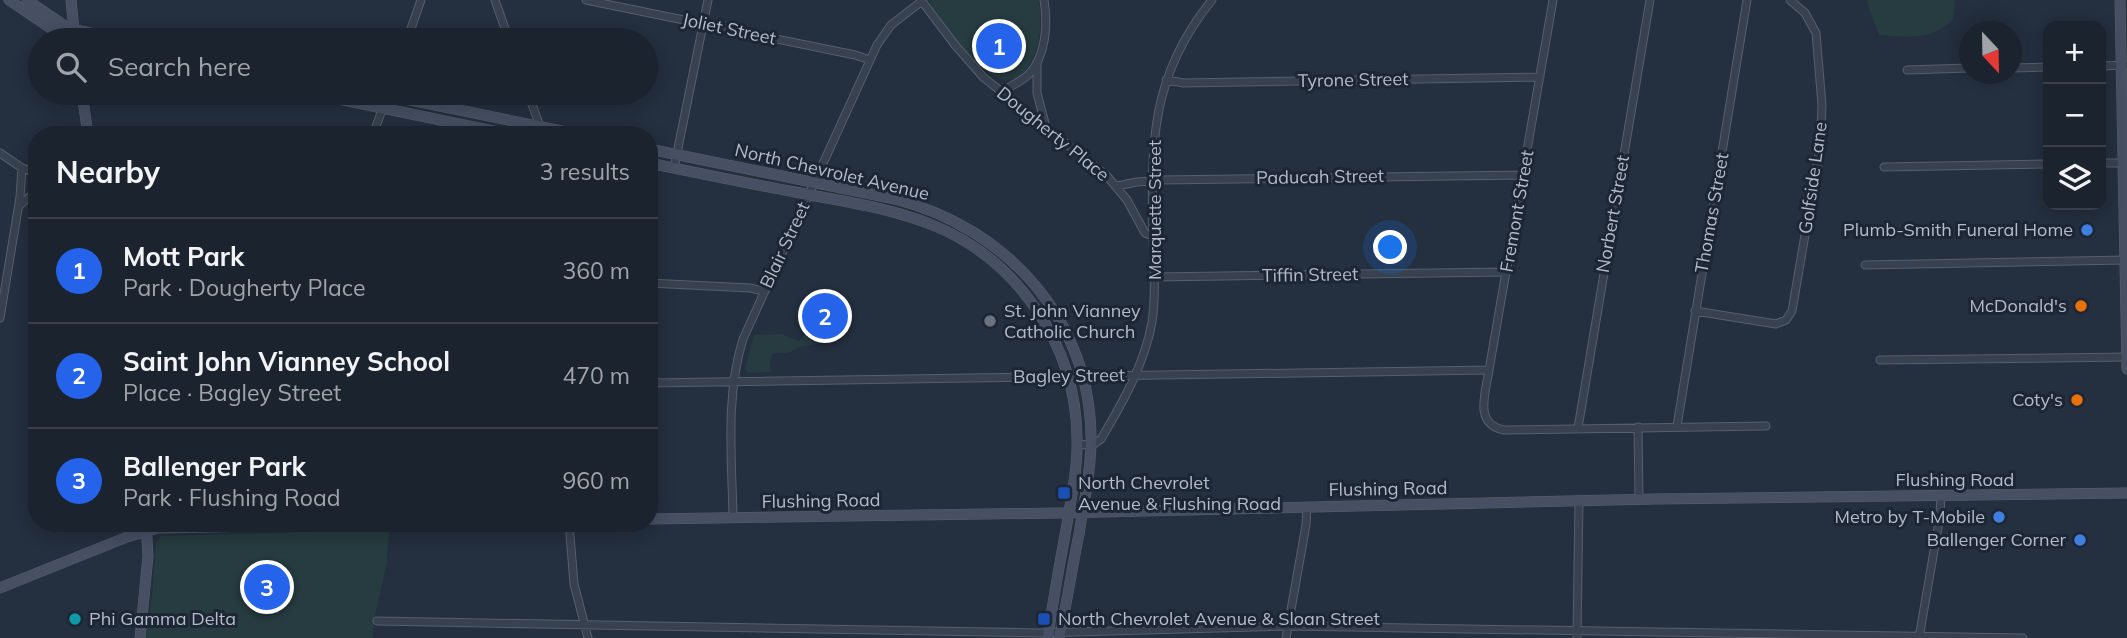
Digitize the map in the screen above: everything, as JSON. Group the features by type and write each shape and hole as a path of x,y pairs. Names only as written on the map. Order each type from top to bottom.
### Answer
{"street":[{"path":"9,0 50,28"},
{"path":"27,0 66,28"},
{"path":"71,0 74,28"},
{"path":"411,28 421,0"},
{"path":"495,0 505,28"},
{"name":"Joliet Street","path":"586,0 870,60"},
{"path":"674,168 708,0"},
{"path":"1044,0 1046,26 1037,63 1037,93 1046,127"},
{"name":"Marquette Street","path":"1091,444 1101,439 1134,375 1151,327 1155,128 1166,80 1188,33 1212,0"},
{"name":"Fremont Street","path":"1553,0 1484,410 1488,422 1494,427 1504,429 1578,428"},
{"name":"Norbert Street","path":"1578,428 1650,0"},
{"name":"Thomas Street","path":"1676,426 1747,0"},
{"name":"Golfside Lane","path":"1695,311 1787,325 1793,308 1819,147 1822,105 1816,36 1805,13 1790,0"},
{"path":"2120,0 2124,66 2127,369"},
{"name":"Blair Street","path":"733,518 733,382 743,339 870,60 887,30 921,1"},
{"name":"Dougherty Place","path":"921,1 963,56 1001,92 1094,163 1116,186 1145,233 1153,236"},
{"path":"1001,92 1025,77 1037,63"},
{"path":"2106,66 2124,66"},
{"path":"2022,68 2043,67"},
{"path":"1907,70 1959,68"},
{"name":"Tyrone Street","path":"1166,80 1184,83 1540,77"},
{"path":"84,105 87,126"},
{"path":"367,105 469,126"},
{"path":"376,126 382,105"},
{"path":"431,105 521,126"},
{"path":"532,105 540,126"},
{"name":"North Chevrolet Avenue","path":"658,151 917,205 944,215 975,232 1016,264 1041,292 1065,332 1082,376 1089,412 1091,444 1060,636"},
{"path":"0,153 28,169"},
{"path":"2106,163 2125,163"},
{"path":"1884,167 2043,164"},
{"name":"North Chevrolet Avenue","path":"658,165 903,215 932,225 968,243 996,264 1031,301 1053,337 1068,376 1075,406 1077,445 1069,512 1048,635"},
{"path":"0,318 19,206 22,167"},
{"name":"Paducah Street","path":"1116,186 1153,181 1523,174"},
{"path":"19,206 28,198"},
{"path":"968,243 975,232"},
{"path":"1865,265 2126,260"},
{"name":"Tiffin Street","path":"1154,277 1507,272"},
{"path":"658,283 764,291"},
{"path":"1880,360 2127,357"},
{"name":"Bagley Street","path":"658,383 1489,370"},
{"path":"1578,428 1766,426"},
{"path":"1638,427 1639,499"},
{"path":"1077,445 1091,444"},
{"name":"Flushing Road","path":"658,519 1579,500 2127,493"},
{"path":"1919,637 1940,516 1941,495"},
{"path":"1577,634 1579,500"},
{"path":"1286,638 1307,507"},
{"path":"0,588 134,532"},
{"path":"140,638 149,556 147,532"},
{"path":"569,532 572,578 588,638"},
{"path":"377,621 1060,636 1288,626 1577,634 2023,638"}],"green space":[{"path":"928,0 1039,0 1039,35 1032,61 1015,78 1001,79 986,71 958,43"},
{"path":"1867,0 1955,0 1953,20 1927,35 1879,35"},
{"path":"809,323 823,330 817,344 802,346 788,353 773,353 770,360 771,372 748,373 745,369 754,335 782,334 798,341 803,338"},
{"path":"389,532 387,562 374,620 373,638 145,638 156,544 161,536"}],"place":[{"name":"Mott Park","path":"999,46"},
{"name":"Plumb-Smith Funeral Home","path":"2087,230"},
{"name":"McDonald's","path":"2081,306"},
{"name":"Saint John Vianney School","path":"825,316"},
{"name":"St. John Vianney Catholic Church","path":"990,321"},
{"name":"Coty's","path":"2077,400"},
{"name":"North Chevrolet Avenue & Flushing Road","path":"1064,493"},
{"name":"Metro by T-Mobile","path":"1999,517"},
{"name":"Ballenger Corner","path":"2080,540"},
{"name":"Ballenger Park","path":"267,587"},
{"name":"Phi Gamma Delta","path":"75,619"},
{"name":"North Chevrolet Avenue & Sloan Street","path":"1044,619"}]}
